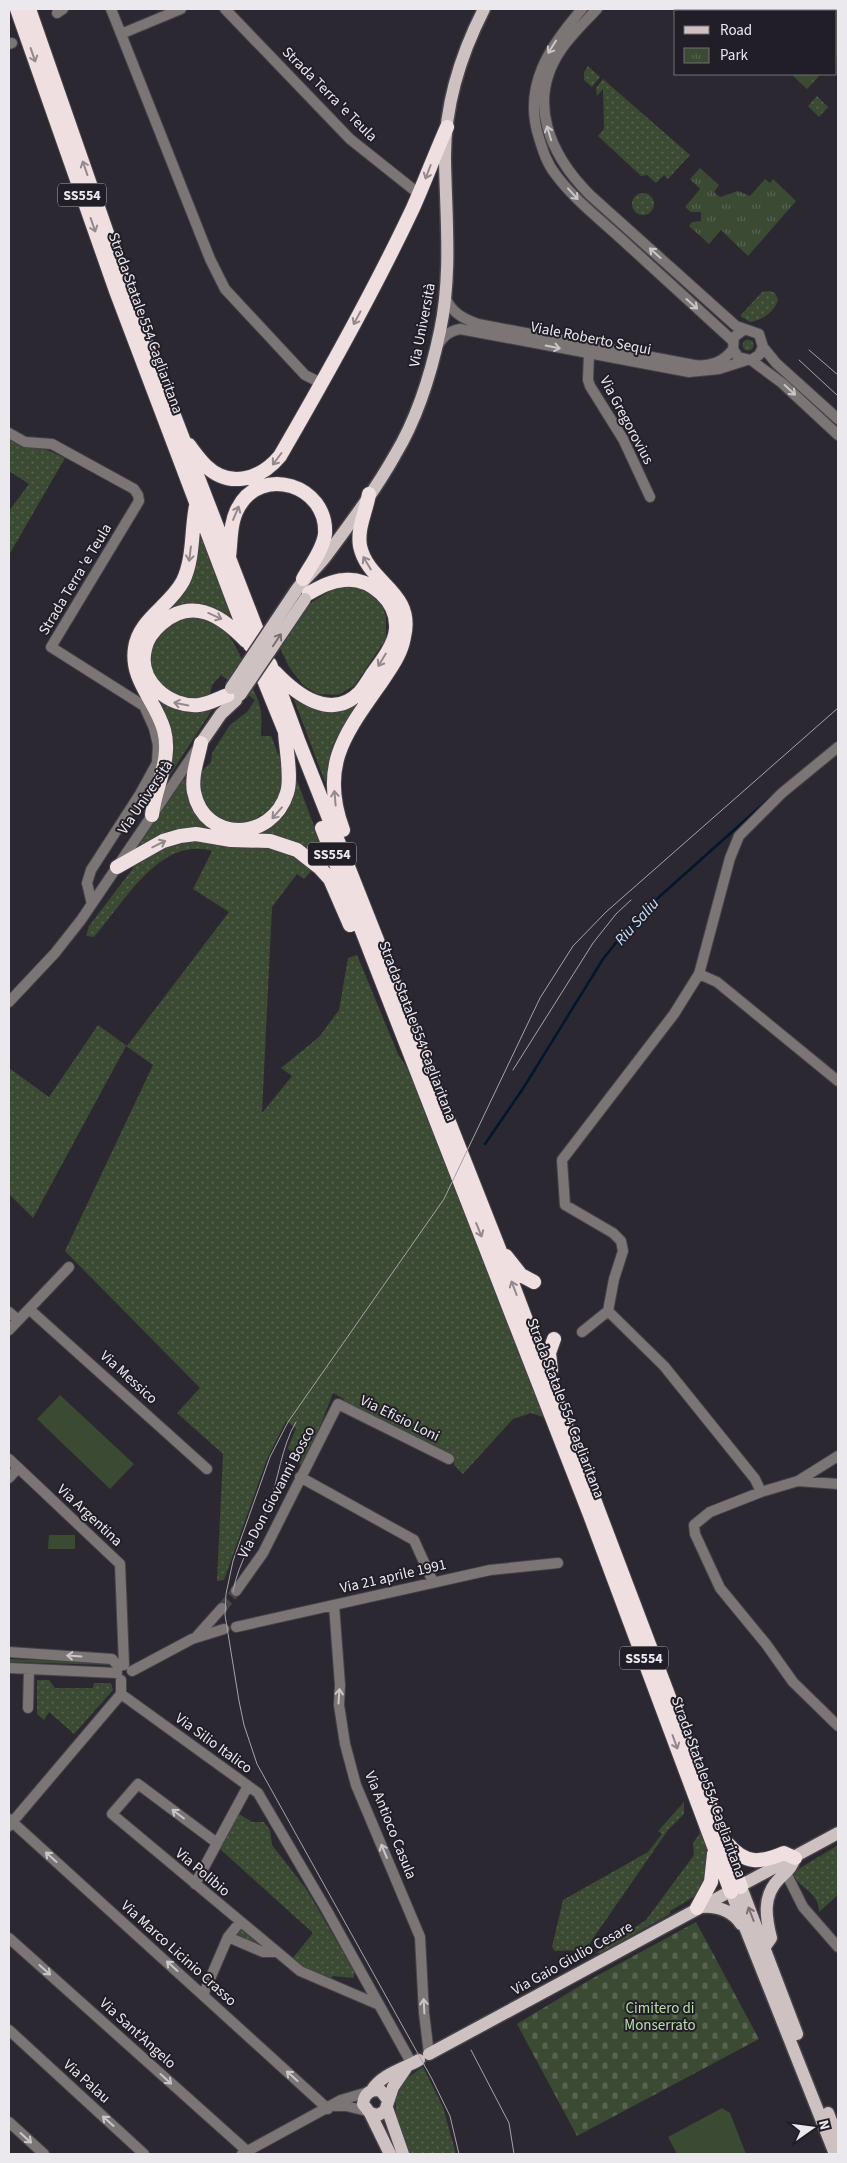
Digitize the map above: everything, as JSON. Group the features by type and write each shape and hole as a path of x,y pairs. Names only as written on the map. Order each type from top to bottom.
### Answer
{"highway":[{"name":"Strada Statale 554 Cagliaritana","path":"17,9 116,291 196,506 253,641"},
{"name":"Strada Statale 554 Cagliaritana","path":"30,9 139,325 229,560 253,641"},
{"path":"181,435 206,466 214,472 233,478 260,474 271,467 280,456 356,322 418,194 447,127"},
{"path":"229,560 234,516 244,499 253,490 265,485 293,485 313,498 321,512 324,526 322,544 303,579"},
{"path":"339,845 343,831 334,801 334,782 338,751 346,732 402,648 406,629 404,612 397,596 371,569 362,553 360,529 369,494"},
{"path":"152,816 153,802 165,768 164,730 136,673 135,647 141,631 149,619 173,597 183,581 189,563 196,506"},
{"path":"268,669 303,698 317,703 339,704 359,692 393,642 396,629 391,605 374,588 359,580 346,579 331,582 303,595"},
{"path":"233,694 201,705 174,703 164,697 148,677 144,662 144,649 150,634 177,613 194,609 222,619 253,641"},
{"name":"Strada Statale 554 Cagliaritana","path":"268,669 339,845 455,1156"},
{"name":"Strada Statale 554 Cagliaritana","path":"268,669 285,732 380,976 465,1181 714,1849 736,1889"},
{"path":"201,743 193,778 194,793 202,811 217,824 232,830 248,830 268,823 282,808 288,790 285,732"},
{"path":"116,867 164,841 196,834 231,840 270,841 297,850 320,868 330,879 369,973 380,976"},
{"name":"Strada Statale 554 Cagliaritana","path":"465,1181 498,1246 723,1836 736,1889"},
{"path":"498,1246 521,1275 534,1282"},
{"path":"553,1390 549,1353 554,1339"},
{"path":"723,1836 731,1848 747,1859 761,1861 784,1852 795,1858"},
{"path":"697,1908 711,1882 714,1849"}],"main road":[{"name":"Via Università","path":"201,743 303,595 321,563 395,456 425,388 436,347 445,297 447,266 445,160 447,127 459,68 484,9"},
{"name":"Via Università","path":"303,595 303,579 321,563"},
{"name":"Via Gaio Giulio Cesare","path":"370,2091 376,2084 396,2070 417,2062 838,1833"},
{"path":"764,1948 771,1938 765,1911 768,1899 776,1882 790,1870 795,1858"},
{"name":"Strada Statale 554 Cagliaritana","path":"736,1889 746,1932 835,2154"},
{"name":"Strada Statale 554 Cagliaritana","path":"736,1889 764,1948 838,2139"},
{"path":"697,1908 717,1908 729,1912 739,1921 746,1932"},
{"name":"Via Gaio Giulio Cesare","path":"388,2104 392,2088 417,2062"},
{"path":"390,2154 363,2104 370,2091 381,2091 388,2104 403,2154"},
{"path":"368,2112 381,2114 388,2104"}],"street":[{"path":"111,9 210,260 224,289 305,375 321,383"},
{"path":"121,34 181,9"},
{"name":"Strada Terra 'e Teula","path":"225,9 350,139 418,194"},
{"path":"582,9 556,40 544,59 536,82 533,105 536,131 544,155 556,175 580,201 733,345 738,357 749,360 782,383 838,435"},
{"path":"597,9 561,49 549,73 544,101 545,119 555,151 572,177 590,195 736,326 759,334 763,347 776,363 838,419"},
{"name":"Viale Roberto Sequi","path":"445,297 460,318 478,324 694,365 703,366 719,361 728,356 733,345"},
{"name":"Viale Roberto Sequi","path":"436,347 444,336 452,330 460,329 695,372 720,369 749,360"},
{"path":"733,345 737,334 745,330"},
{"path":"749,360 759,355 763,347"},
{"name":"Via Gregorovius","path":"589,354 588,380 590,386 618,430 650,497"},
{"name":"Strada Terra 'e Teula","path":"9,433 25,442 52,444 134,489 138,495 139,501 101,568 51,647 144,706 154,728 158,745 156,763 140,794 91,870 87,883 93,901"},
{"name":"Via Università","path":"9,1002 55,953 85,915 201,743"},
{"path":"582,1332 608,1311 614,1279 623,1251 621,1241 613,1233 565,1205 562,1160 674,1014 699,974 730,858 739,836 782,793 838,747"},
{"path":"699,974 717,982 838,1082"},
{"path":"9,1330 68,1267"},
{"name":"Via Messico","path":"29,1309 207,1469"},
{"path":"608,1311 664,1366 755,1479 760,1492"},
{"path":"9,1312 18,1320"},
{"name":"Via Efisio Loni","path":"338,1404 449,1459"},
{"name":"Via Don Giovanni Bosco","path":"236,1591 263,1553 338,1404"},
{"path":"838,1456 798,1481 760,1492 710,1512 694,1525 695,1534 720,1588 766,1644 793,1682 838,1726"},
{"name":"Via Argentina","path":"9,1459 120,1564 123,1671 120,1694"},
{"path":"9,1478 18,1468"},
{"path":"300,1477 414,1540 433,1582"},
{"path":"798,1481 838,1484"},
{"name":"Via 21 aprile 1991","path":"236,1627 490,1570 558,1562"},
{"name":"Via Antioco Casula","path":"334,1605 340,1685 339,1705 356,1785 420,1937 424,2013 417,2062"},
{"path":"192,1639 212,1621 222,1608"},
{"path":"9,1668 123,1671 192,1639 224,1629"},
{"path":"9,1652 112,1659 123,1671"},
{"path":"28,1708 29,1669"},
{"path":"10,1823 120,1694"},
{"name":"Via Silio Italico","path":"120,1694 248,1786 195,1884"},
{"name":"Via Polibio","path":"217,1843 138,1784 112,1814 300,1971 377,2004"},
{"path":"248,1786 258,1793 263,1801 326,1909 377,2004 417,2062"},
{"name":"Via Marco Licinio Crasso","path":"10,1823 330,2108"},
{"path":"786,1873 803,1907 838,1947"},
{"path":"203,1995 228,1937 240,1922"},
{"name":"Via Polibio","path":"228,1937 263,1952 276,1952"},
{"name":"Via Sant'Angelo","path":"9,1938 244,2153"},
{"name":"Via Palau","path":"9,2030 144,2154"},
{"name":"Via Gaio Giulio Cesare","path":"244,2153 342,2100 370,2091"},
{"path":"330,2108 346,2106 368,2112"},
{"path":"9,2122 44,2154"}],"green space":[{"path":"837,9 838,55 837,56 837,10 721,10"},
{"path":"588,66 600,77 592,87 584,80 584,72"},
{"path":"792,75 820,75 807,89"},
{"path":"603,79 690,155 668,179 664,175 656,183 647,175 641,176 598,136 604,129 603,89 597,96 596,88"},
{"path":"817,96 828,107 819,117 808,106"},
{"path":"700,168 719,185 714,192 720,197 738,191 750,196 765,179 770,183 773,179 796,201 748,256 721,230 709,244 689,226 692,222 701,221 701,212 691,212 685,207 700,189 690,179"},
{"path":"643,193 653,200 654,204 647,214 643,215 633,208 632,204 639,194"},
{"path":"770,291 775,293 778,300 774,308 767,315 750,322 740,316 762,292"},
{"path":"748,339 754,345 748,351 742,345"},
{"path":"9,440 21,446 45,449 65,458 9,555 9,511 29,484 9,471"},
{"path":"199,530 230,614 229,617 203,605 163,612"},
{"path":"338,585 359,586 379,599 386,616 386,639 354,686 338,695 317,694 303,685 289,667 280,648 311,603"},
{"path":"191,616 204,618 214,623 231,639 242,660 259,705 261,736 271,736 284,769 285,790 267,816 259,815 258,821 231,824 219,819 205,806 198,781 202,771 211,762 212,753 230,725 247,712 255,700 221,675 212,685 210,695 189,699 172,694 160,684 153,670 152,654 157,639 170,625"},
{"path":"153,696 169,706 183,709 216,704 164,784"},
{"path":"293,697 341,707 360,701 333,744 328,780 325,782"},
{"path":"295,775 330,869 252,834 279,818 285,812 293,797"},
{"path":"184,779 188,780 217,830 142,846 139,844"},
{"path":"186,838 267,846 289,852 314,868 304,879 297,874 272,907 262,1113 292,1076 281,1068 319,1037 339,1010 348,958 357,955 398,1054 411,1074 546,1418 531,1413 513,1419 463,1474 454,1465 454,1456 343,1402 344,1399 333,1393 312,1447 301,1468 298,1460 288,1448 296,1428 286,1421 267,1459 224,1580 217,1581 223,1454 177,1413 200,1388 65,1251 153,1065 126,1046 33,1218 9,1194 9,1068 49,1097 98,1025 127,1046 229,912 193,889 212,851 193,849 176,853 159,862 130,891 94,937 86,936 89,926 137,863 149,853"},
{"path":"60,1395 134,1464 110,1489 37,1419"},
{"path":"49,1535 75,1535 75,1549 48,1549"},
{"path":"9,1659 112,1663 111,1665 9,1662"},
{"path":"37,1680 49,1680 55,1688 93,1688 94,1683 111,1683 113,1690 74,1734 49,1712 44,1720 37,1714"},
{"path":"689,1796 710,1848 706,1882 697,1895 670,1911 670,1914 601,1953 596,1953 646,1920 694,1855 693,1843 700,1833"},
{"path":"684,1802 684,1814 668,1830 585,1950 555,1951 552,1947 563,1900 648,1852 662,1834 658,1831"},
{"path":"239,1814 252,1822 264,1822 270,1830 272,1845 307,1890 354,1971 354,1978 333,1976 330,1979 303,1968 292,1959 313,1933 219,1848"},
{"path":"838,1845 838,1895 819,1912 816,1899 799,1883 792,1873"},
{"name":"Cimitero di Monserrato","path":"696,1922 759,2039 577,2136 517,2024 593,1978"},
{"path":"241,1927 263,1946 234,1936"},
{"path":"423,2067 443,2107 456,2154 409,2154 397,2117 397,2096 401,2086 410,2076"},
{"path":"722,2108 730,2113 746,2154 677,2154 668,2137"}],"waterway":[{"name":"Riu Saliu","path":"485,1144 524,1087 603,959 623,934 659,897 771,797"}],"tunnel":[{"path":"222,1608 236,1591"}],"tram line":[{"path":"809,350 838,375"},
{"path":"799,360 838,396"},
{"path":"459,2154 450,2116 432,2079 257,1764 244,1725 225,1615 226,1594 233,1561 270,1457 288,1422 444,1199 540,998 573,946 606,912 838,708"},
{"path":"513,1070 593,943 616,914 631,900"},
{"path":"233,1592 243,1559 264,1518 283,1452 296,1422"},
{"path":"471,2050 509,2123 514,2154"}]}
